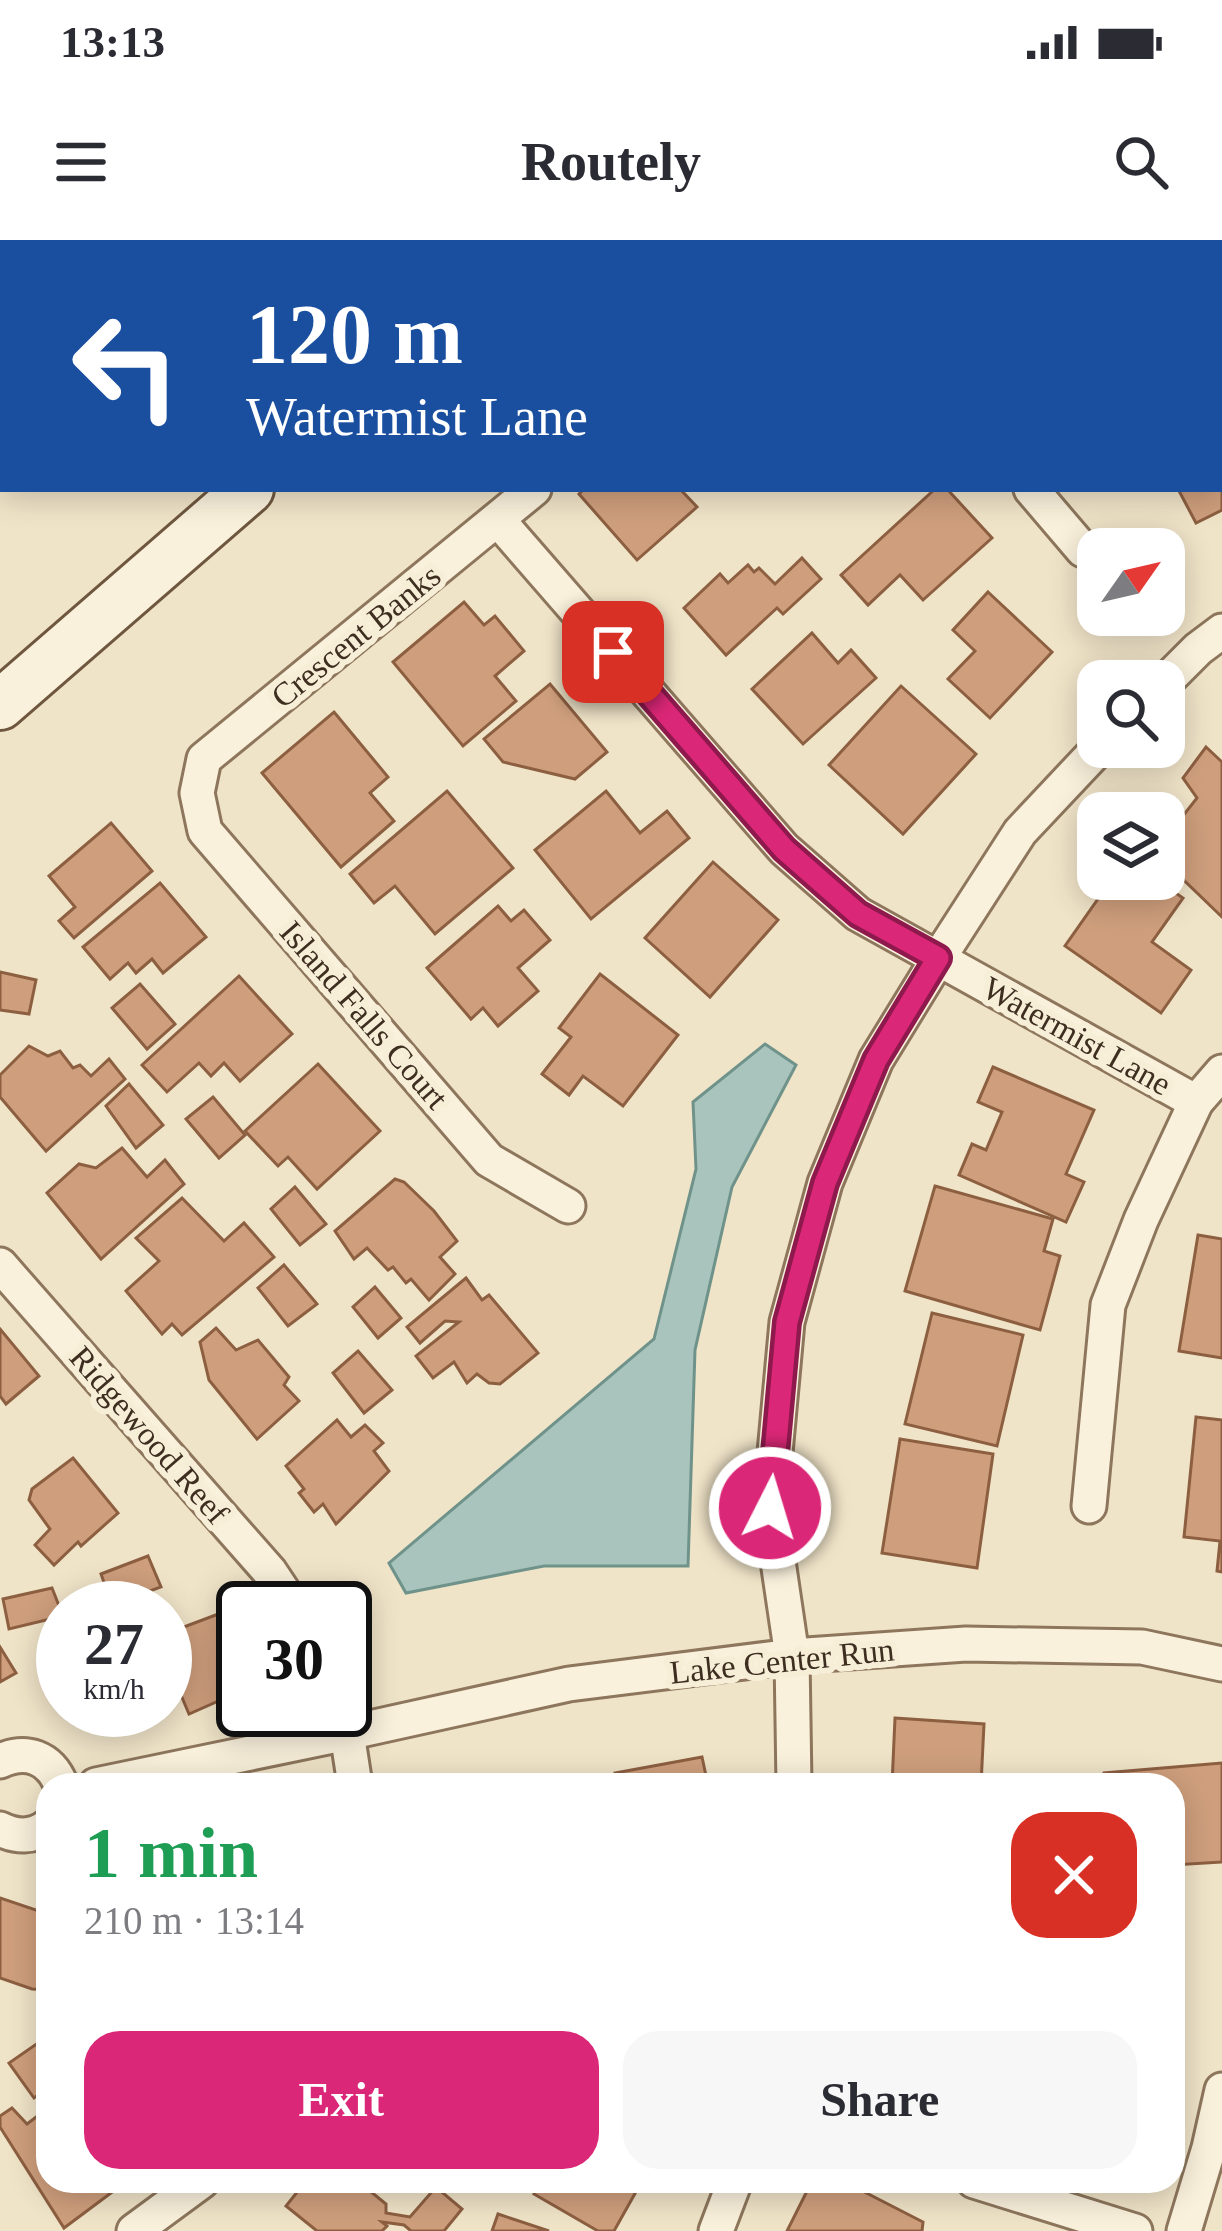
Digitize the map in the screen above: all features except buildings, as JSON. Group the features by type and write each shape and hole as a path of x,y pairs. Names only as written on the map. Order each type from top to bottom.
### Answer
{"main road":[{"path":"0,705 246,492"}],"street":[{"name":"Crescent Banks","path":"197,793 204,759 531,492"},
{"path":"1034,492 1077,543"},
{"name":"Watermist Lane","path":"498,520 784,849 858,914 1196,1102"},
{"path":"1185,662 1222,631"},
{"path":"794,1773 792,1656 770,1508 787,1322 825,1183 876,1060 938,958 1020,832 1080,768"},
{"name":"Island Falls Court","path":"197,793 205,831 489,1160 568,1206"},
{"path":"1089,1506 1108,1305 1196,1102 1222,1072"},
{"name":"Ridgewood Reef","path":"0,1265 276,1581"},
{"name":"Lake Center Run","path":"372,1717 569,1684 792,1656 966,1644 1142,1647 1222,1664"},
{"name":"Lake Center Run","path":"143,1773 284,1737"},
{"path":"346,1737 353,1773"},
{"path":"0,1761 18,1754 34,1756 54,1773"},
{"path":"0,1829 26,1836 36,1833"},
{"path":"1184,2231 1222,2090"},
{"path":"134,2231 186,2193"},
{"path":"716,2231 730,2193"},
{"path":"1013,2193 1135,2231"}],"water":[{"path":"765,1044 796,1065 732,1187 695,1350 688,1566 544,1566 406,1593 389,1563 654,1339 696,1169 693,1102"}],"route":[{"path":"613,652 784,849 858,914 938,958 876,1060 825,1183 787,1322 770,1508"}]}
